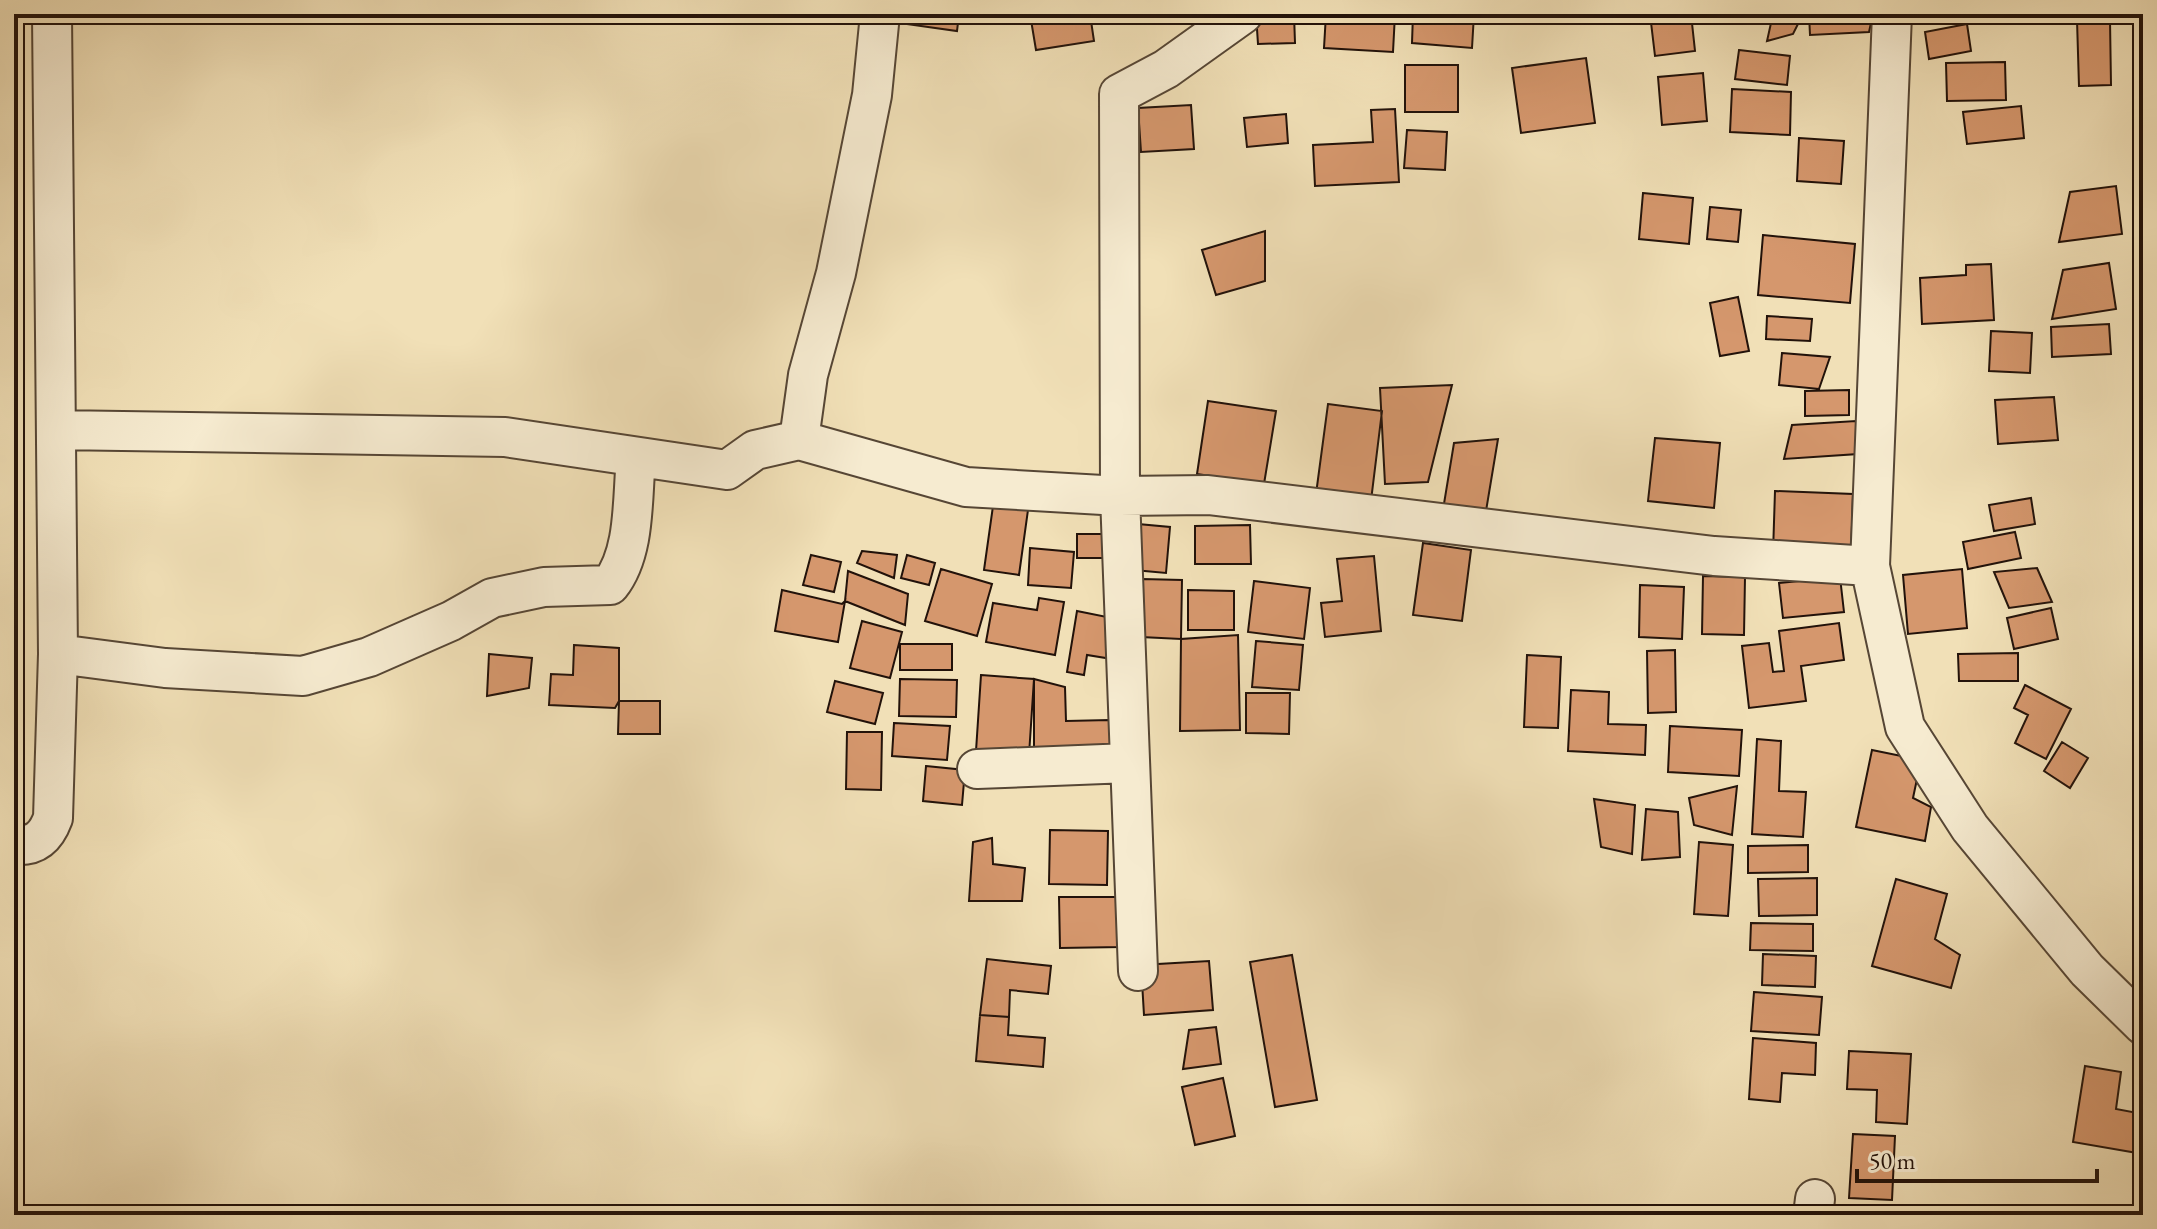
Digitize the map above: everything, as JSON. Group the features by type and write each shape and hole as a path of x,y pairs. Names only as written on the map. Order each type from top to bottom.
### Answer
{"street":[{"path":"14,845 37,842 48,832 53,818 58,654 52,14"},
{"path":"799,440 808,375 836,273 872,95 880,14"},
{"path":"1138,971 1120,496 1119,94 1166,69 1243,14"},
{"path":"1892,14 1870,566 1905,727 1970,828 2087,970 2143,1025"},
{"path":"56,430 505,437 727,470 755,450 799,440 966,487 1120,496 1208,495 1714,556 1870,566"},
{"path":"58,654 165,668 303,676 369,657 451,621 492,598 544,587 610,585 620,573 626,555 636,458"},
{"path":"977,769 1129,763"}],"building":[{"path":"893,14 959,14 957,31 892,22"},
{"path":"1030,14 1090,14 1094,41 1036,50"},
{"path":"1256,14 1294,14 1295,43 1258,44"},
{"path":"1326,14 1395,14 1393,52 1324,48"},
{"path":"1413,14 1474,14 1472,48 1412,43"},
{"path":"1650,14 1691,14 1695,51 1655,56"},
{"path":"1773,14 1803,14 1793,34 1767,41"},
{"path":"1809,14 1873,14 1869,32 1810,35"},
{"path":"1920,14 1988,14 1921,20"},
{"path":"2077,20 2110,20 2111,85 2079,86"},
{"path":"1967,24 1971,51 1929,59 1925,32"},
{"path":"1739,50 1790,56 1787,85 1735,79"},
{"path":"1586,58 1595,123 1521,133 1512,68"},
{"path":"2005,62 2006,100 1947,101 1946,63"},
{"path":"1405,65 1458,65 1458,112 1405,112"},
{"path":"1703,73 1707,121 1662,125 1658,77"},
{"path":"1732,89 1791,92 1790,135 1730,132"},
{"path":"1191,105 1194,149 1141,152 1138,108"},
{"path":"2021,106 2024,138 1967,144 1963,112"},
{"path":"1395,109 1399,182 1315,186 1313,145 1373,142 1371,110"},
{"path":"1286,114 1288,143 1247,147 1244,118"},
{"path":"1407,130 1447,132 1445,170 1404,168"},
{"path":"1799,138 1844,141 1841,184 1797,181"},
{"path":"2116,186 2122,234 2059,242 2070,192"},
{"path":"1643,193 1693,198 1689,244 1639,239"},
{"path":"1710,207 1741,210 1738,242 1707,239"},
{"path":"1265,231 1265,281 1216,295 1202,250"},
{"path":"1763,235 1855,244 1850,303 1758,295"},
{"path":"2109,263 2116,309 2052,319 2063,270"},
{"path":"1991,264 1994,320 1922,324 1920,278 1966,275 1966,265"},
{"path":"1738,297 1749,351 1720,356 1710,303"},
{"path":"1767,316 1812,319 1810,341 1766,339"},
{"path":"2109,324 2111,354 2052,357 2051,327"},
{"path":"1991,331 2032,333 2030,373 1989,371"},
{"path":"1782,353 1830,357 1819,389 1779,385"},
{"path":"1452,385 1428,482 1385,484 1380,388"},
{"path":"1849,390 1849,415 1805,416 1805,391"},
{"path":"2054,397 2058,440 1998,444 1995,400"},
{"path":"1208,401 1276,411 1264,484 1197,474"},
{"path":"1328,404 1382,411 1369,517 1314,509"},
{"path":"1856,421 1858,454 1784,459 1792,425"},
{"path":"1655,438 1720,443 1714,508 1648,501"},
{"path":"1498,439 1483,529 1441,522 1454,443"},
{"path":"1775,491 1853,494 1851,556 1773,553"},
{"path":"2031,498 2035,524 1994,531 1989,505"},
{"path":"993,506 1028,510 1019,575 984,570"},
{"path":"1138,524 1170,527 1166,573 1134,570"},
{"path":"1250,525 1251,564 1195,564 1195,526"},
{"path":"2015,532 2021,558 1968,569 1963,542"},
{"path":"1077,534 1110,534 1111,558 1077,558"},
{"path":"1423,543 1471,550 1462,621 1413,615"},
{"path":"1030,548 1074,552 1071,588 1028,585"},
{"path":"862,551 897,555 894,578 857,563"},
{"path":"811,555 841,562 834,592 803,585"},
{"path":"907,555 935,563 929,585 901,578"},
{"path":"1374,556 1381,631 1325,637 1321,603 1342,601 1337,559"},
{"path":"2037,568 2052,602 2009,608 1994,572"},
{"path":"941,569 992,584 977,636 925,621"},
{"path":"1962,569 1967,628 1908,634 1903,575"},
{"path":"848,571 908,594 905,625 845,601"},
{"path":"1703,576 1745,577 1744,635 1702,634"},
{"path":"1840,577 1844,612 1783,618 1779,583"},
{"path":"1142,579 1182,580 1181,639 1141,637"},
{"path":"1254,581 1310,588 1304,639 1248,632"},
{"path":"1640,585 1684,587 1682,639 1639,637"},
{"path":"782,590 842,604 845,601 838,642 775,631"},
{"path":"1188,590 1234,591 1234,630 1188,630"},
{"path":"1039,598 1064,602 1055,655 986,642 993,603 1037,610"},
{"path":"2051,608 2058,639 2014,649 2007,618"},
{"path":"1077,611 1112,618 1118,660 1087,655 1084,675 1067,672"},
{"path":"862,621 902,632 890,678 850,668"},
{"path":"1839,623 1844,660 1801,666 1806,701 1749,708 1742,646 1769,643 1773,672 1784,671 1779,631"},
{"path":"1238,635 1240,730 1180,731 1181,639"},
{"path":"1256,641 1303,645 1299,690 1252,687"},
{"path":"900,644 952,644 952,670 900,670"},
{"path":"574,645 619,648 619,701 615,708 549,705 551,674 573,675"},
{"path":"1675,650 1676,712 1648,713 1647,651"},
{"path":"2018,653 2018,681 1959,681 1958,654"},
{"path":"489,654 532,658 529,688 487,696"},
{"path":"1527,655 1561,657 1558,728 1524,727"},
{"path":"981,675 1034,679 1029,755 976,751"},
{"path":"900,679 957,680 956,717 899,716"},
{"path":"1034,679 1065,687 1066,721 1110,720 1110,754 1034,755"},
{"path":"835,681 883,693 875,724 827,712"},
{"path":"2025,685 2071,709 2046,759 2015,743 2028,715 2014,708"},
{"path":"1571,690 1609,692 1608,724 1646,725 1645,755 1568,751"},
{"path":"1246,693 1290,693 1289,734 1246,733"},
{"path":"619,701 660,701 660,734 618,734"},
{"path":"894,723 950,726 947,760 892,756"},
{"path":"1670,726 1742,730 1739,776 1668,772"},
{"path":"847,732 882,732 881,790 846,789"},
{"path":"1757,739 1781,741 1779,791 1806,792 1803,837 1752,834"},
{"path":"2062,742 2088,758 2070,788 2044,771"},
{"path":"1872,750 1921,760 1913,798 1931,807 1925,841 1856,827"},
{"path":"926,766 965,770 962,805 923,801"},
{"path":"1737,786 1732,835 1694,825 1689,798"},
{"path":"1594,799 1635,805 1632,854 1601,847"},
{"path":"1646,809 1678,812 1680,857 1642,860"},
{"path":"1050,830 1108,831 1107,885 1049,884"},
{"path":"992,838 993,864 1025,868 1022,901 969,901 973,842"},
{"path":"1699,842 1733,845 1728,916 1694,914"},
{"path":"1808,845 1808,872 1748,873 1748,846"},
{"path":"1817,878 1817,915 1759,916 1758,879"},
{"path":"1896,879 1947,894 1935,939 1960,955 1951,988 1872,966"},
{"path":"1059,897 1121,897 1122,947 1060,948"},
{"path":"1751,923 1813,924 1813,951 1750,950"},
{"path":"1763,954 1816,956 1815,987 1762,985"},
{"path":"1292,955 1317,1100 1275,1107 1250,962"},
{"path":"987,959 1051,966 1048,994 1010,990 1009,1017 980,1015"},
{"path":"1209,961 1213,1010 1144,1015 1141,965"},
{"path":"1754,992 1822,997 1819,1035 1751,1031"},
{"path":"980,1015 1009,1017 1008,1035 1045,1038 1043,1067 976,1061"},
{"path":"1216,1027 1221,1064 1183,1069 1189,1030"},
{"path":"1753,1038 1816,1043 1815,1075 1782,1073 1780,1102 1749,1099"},
{"path":"1849,1051 1911,1054 1907,1124 1876,1122 1877,1090 1847,1089"},
{"path":"2085,1066 2121,1072 2116,1109 2143,1114 2143,1154 2073,1142"},
{"path":"1223,1078 1235,1136 1195,1145 1182,1087"},
{"path":"1853,1134 1895,1136 1892,1200 1849,1198"}]}
